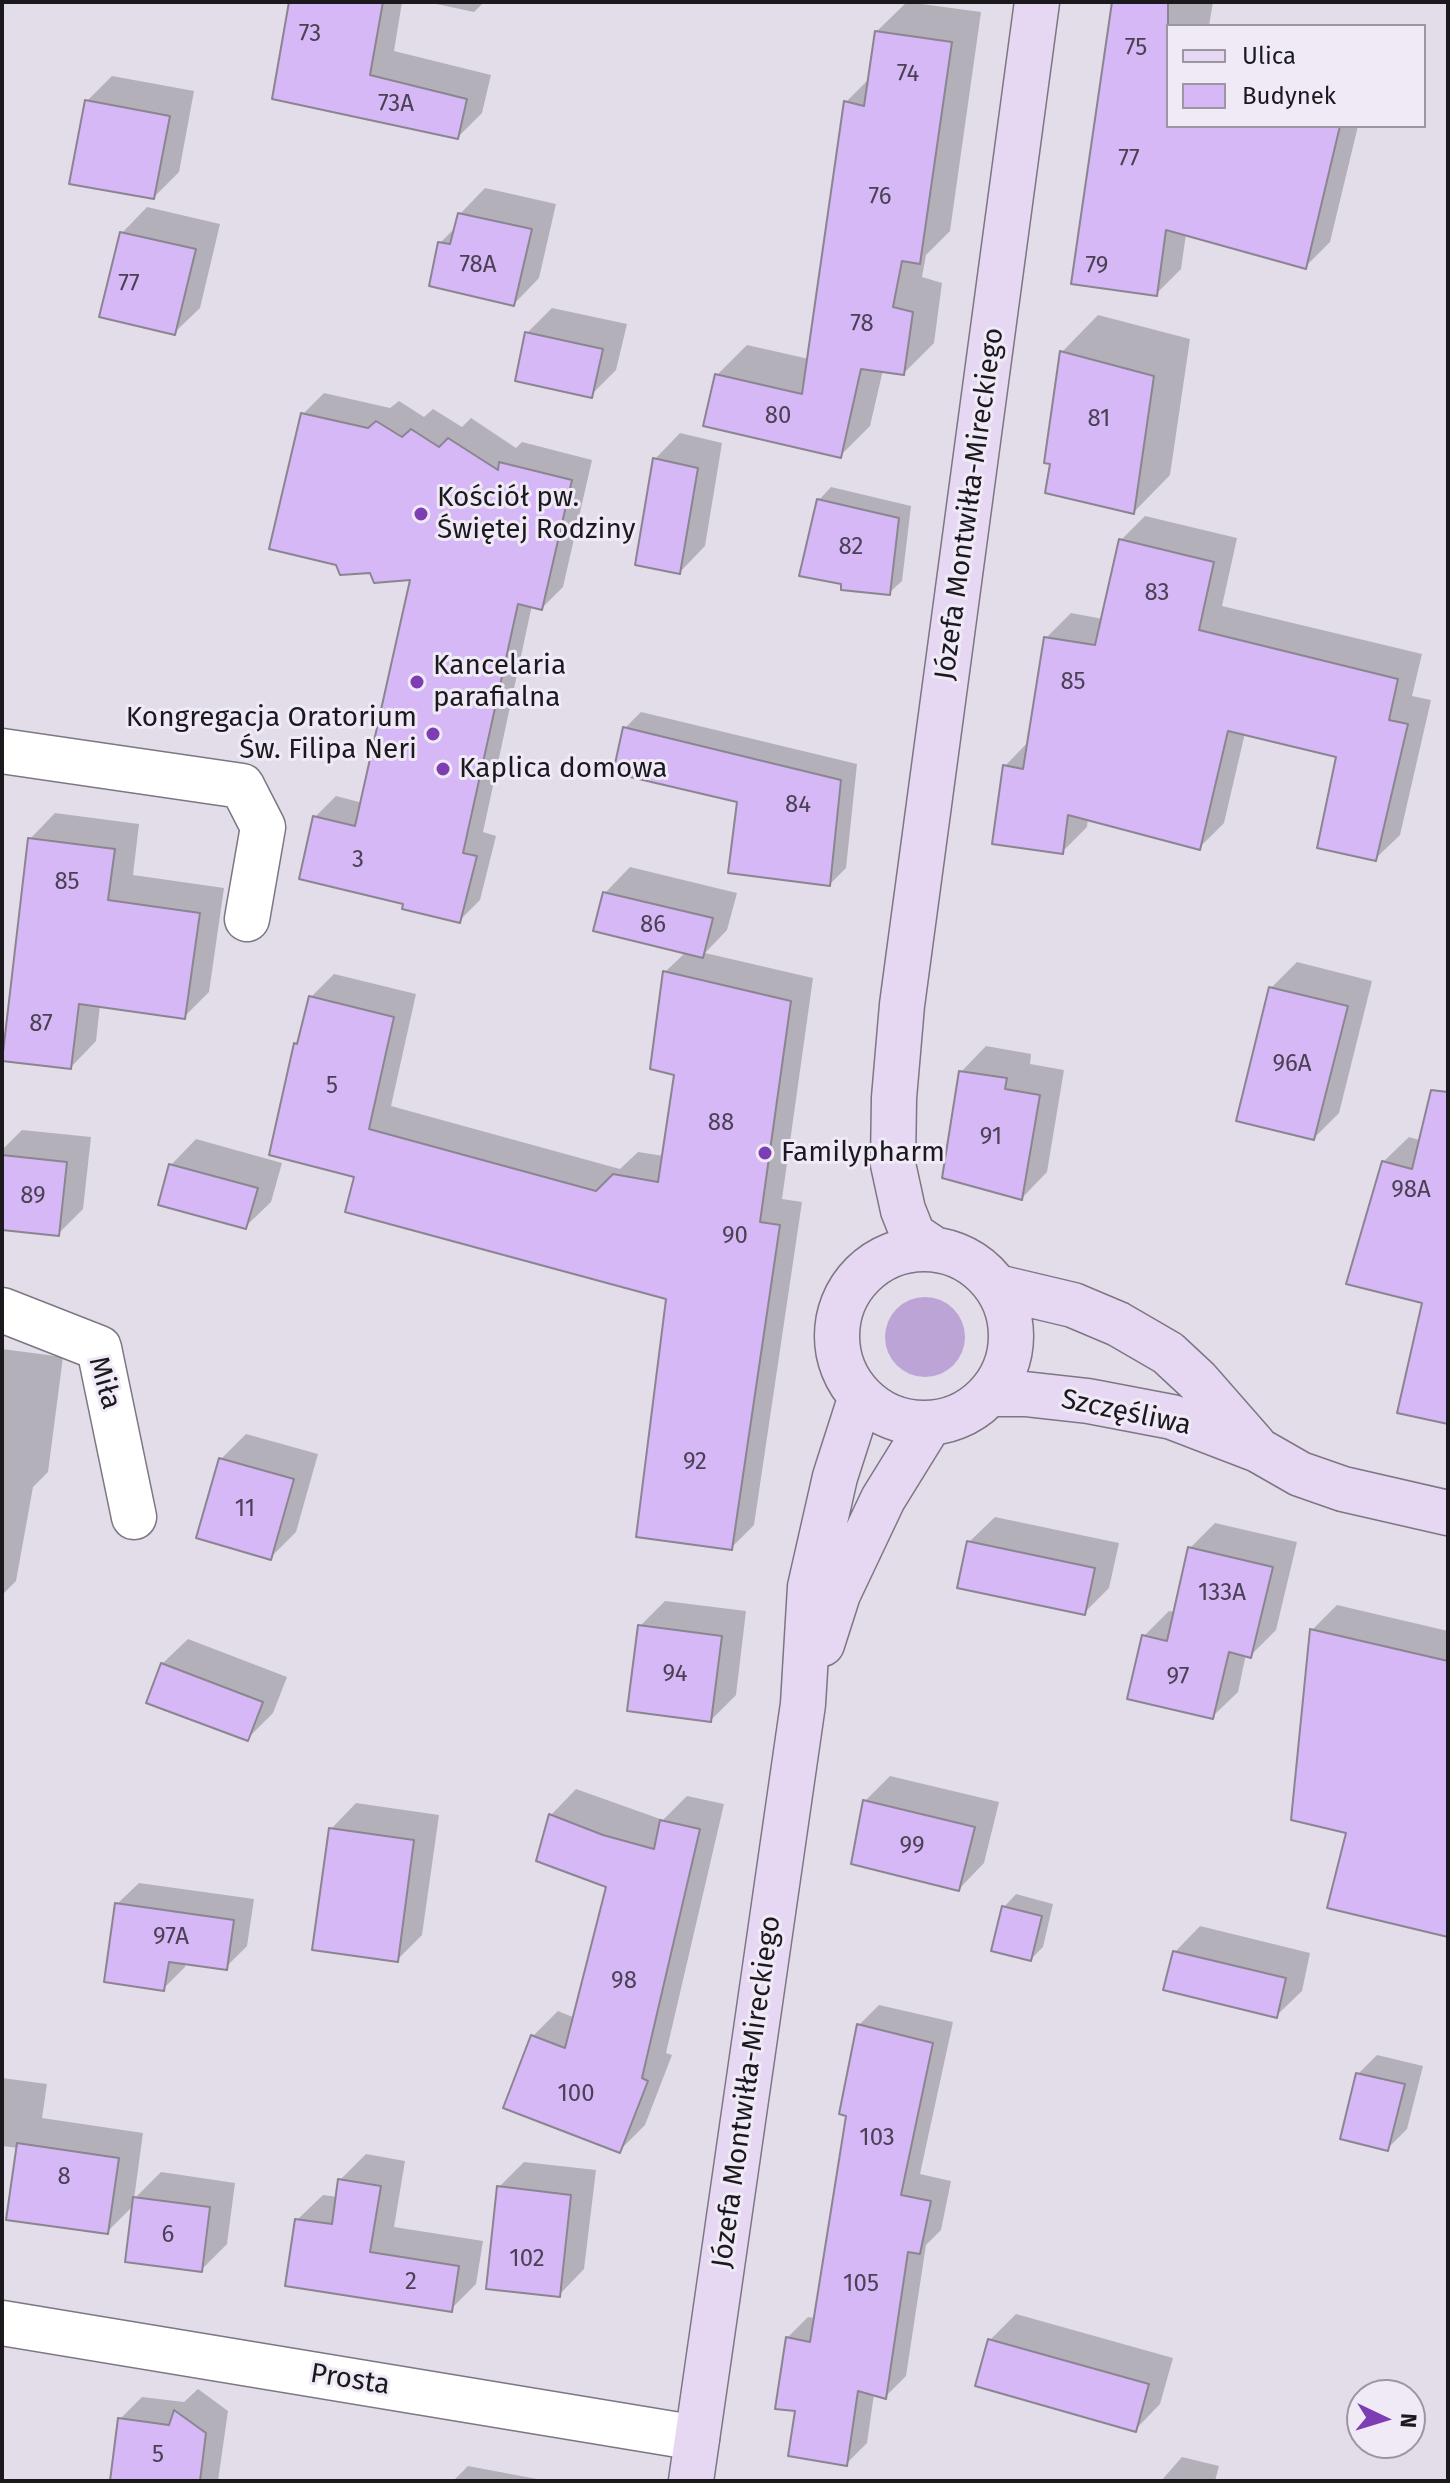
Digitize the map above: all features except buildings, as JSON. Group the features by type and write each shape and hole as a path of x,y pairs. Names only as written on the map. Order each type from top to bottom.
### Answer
{"main road":[{"name":"Józefa Montwiłła-Mireckiego","path":"934,1249 913,1235 903,1210 893,1164 894,1098 902,1005 1037,2"},
{"name":"Józefa Montwiłła-Mireckiego","path":"864,1273 880,1239 883,1097 902,1005"},
{"path":"934,1249 958,1255 980,1268 997,1287 1009,1314 1011,1342 1005,1370 990,1394 952,1419 930,1423 905,1421 881,1412 861,1396 846,1374 837,1348 843,1307 864,1273 885,1258 908,1250 934,1249"},
{"name":"Szczęśliwa","path":"997,1287 1073,1305 1118,1324 1168,1353 1197,1380 1258,1450"},
{"name":"Szczęśliwa","path":"990,1394 1025,1394 1088,1401 1172,1417 1258,1450 1300,1474 1343,1489 1448,1513"},
{"name":"Józefa Montwiłła-Mireckiego","path":"691,2481 803,1704 810,1587 835,1477 861,1396"},
{"name":"Józefa Montwiłła-Mireckiego","path":"803,1704 838,1594 883,1499 930,1423"}],"street":[{"path":"2,751 242,786 263,827 247,919"},
{"name":"Miła","path":"2,1310 99,1348 134,1517"},
{"name":"Prosta","path":"2,2323 697,2438"}],"shaded area":[{"path":"925,1297 940,1300 953,1309 962,1322 965,1337 962,1352 953,1365 940,1374 925,1377 910,1374 897,1365 888,1352 885,1337 888,1322 897,1309 910,1300"}],"place":[{"name":"Kościół pw. Świętej Rodziny","path":"421,514"},
{"name":"Kancelaria parafialna","path":"417,682"},
{"name":"Kongregacja Oratorium Św. Filipa Neri","path":"433,734"},
{"name":"Kaplica domowa","path":"443,769"},
{"name":"Familypharm","path":"765,1153"}]}
